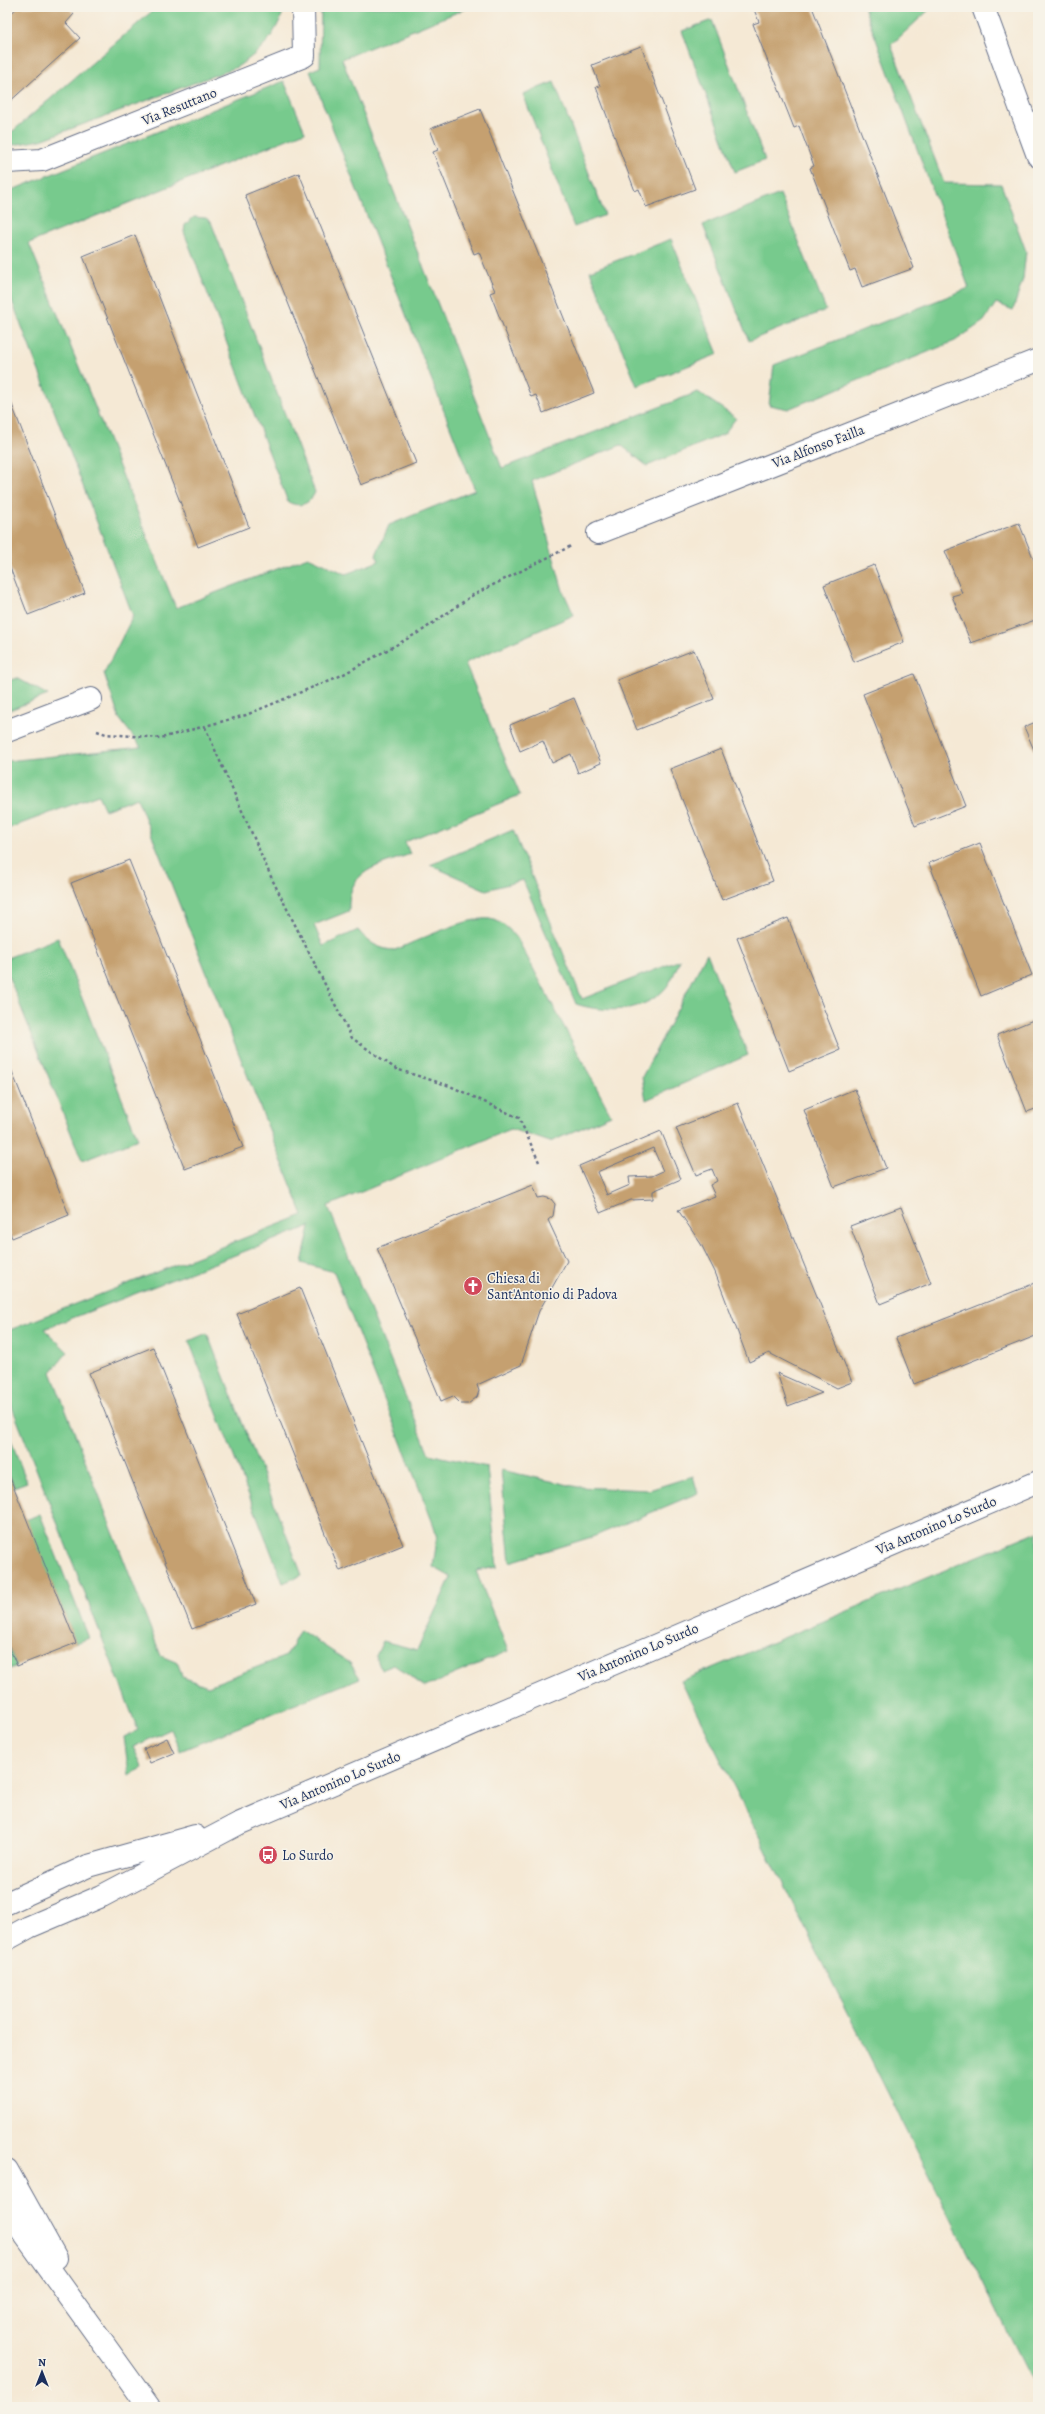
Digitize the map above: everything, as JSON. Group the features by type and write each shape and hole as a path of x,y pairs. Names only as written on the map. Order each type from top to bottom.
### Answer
{"street":[{"name":"Via Resuttano","path":"7,162 42,160 304,56 303,7"},
{"path":"983,7 1038,156"},
{"name":"Via Alfonso Failla","path":"598,533 1038,360"},
{"path":"7,731 91,699"},
{"name":"Via Antonino Lo Surdo","path":"238,1824 1038,1482"},
{"path":"7,1903 88,1866 238,1824"},
{"path":"7,1939 29,1927 102,1896 238,1824"},
{"path":"7,2170 106,2348"},
{"path":"7,2210 149,2407"}],"path":[{"path":"48,715 114,735 160,738 246,715 342,675 423,630 473,595 598,533"},
{"path":"205,727 272,879 352,1038 396,1069 450,1086 519,1118 539,1162"}],"green space":[{"path":"157,7 285,7 277,26 267,42 254,55 237,67 41,140 7,146 7,132 13,131"},
{"path":"321,7 470,7 342,59 502,468 698,392 736,418 724,434 647,466 621,445 532,481 563,591 574,615 465,663 520,795 405,842 410,854 376,866 359,877 353,886 350,897 349,911 314,925 323,946 358,930 365,938 379,947 395,950 442,930 469,921 490,919 502,924 517,938 611,1115 550,1142 511,1129 328,1206 429,1454 487,1467 497,1567 476,1571 508,1651 425,1687 394,1665 381,1670 376,1656 383,1641 417,1650 451,1577 433,1567 437,1539 434,1526 334,1272 302,1263 310,1226 44,1329 68,1352 51,1372 161,1656 178,1663 182,1677 208,1686 286,1656 300,1630 350,1663 360,1678 180,1751 171,1729 133,1747 143,1768 129,1775 124,1737 138,1730 7,1394 7,1331 303,1215 137,798 105,810 98,795 7,829 7,761 141,747 119,718 104,673 133,616 7,288 7,192 284,81 305,132 29,243 176,608 308,557 346,574 379,561 376,555 389,525 475,490 310,71 320,67"},
{"path":"864,7 932,7 891,45 944,183 1001,184 1026,251 1023,279 1013,310 996,303 984,321 955,341 788,409 769,405 774,365 969,288"},
{"path":"712,20 765,160 735,172 682,31"},
{"path":"554,82 605,215 574,227 523,94"},
{"path":"780,194 826,310 749,341 703,225"},
{"path":"194,217 206,218 211,222 315,492 313,496 304,504 297,505 288,502 184,232 185,225"},
{"path":"671,239 718,354 637,386 590,271"},
{"path":"17,678 48,695 7,711 7,681"},
{"path":"513,830 582,999 680,960 670,981 662,992 643,1004 621,1009 598,1009 576,1004 523,880 486,890 430,865"},
{"path":"58,938 138,1139 82,1161 7,972 7,958"},
{"path":"707,953 748,1055 646,1100 642,1077"},
{"path":"207,1333 302,1575 283,1583 189,1341"},
{"path":"7,1430 27,1482 14,1487 7,1470"},
{"path":"501,1470 578,1487 649,1490 693,1476 698,1493 595,1536 510,1562"},
{"path":"40,1514 89,1638 76,1643 26,1520"},
{"path":"1038,1531 1038,2392 681,1681"},
{"path":"7,1642 17,1666 7,1670"}],"building":[{"path":"18,7 68,7 74,14 66,23 80,38 7,104 7,17"},
{"path":"753,7 812,7 914,268 862,287 855,269 850,271 810,168 814,166 799,126 794,128 753,24 759,22"},
{"path":"641,46 695,189 646,207 639,189 635,191 596,87 600,86 592,65"},
{"path":"480,109 594,393 543,413 536,395 531,397 490,293 495,291 479,252 474,254 433,152 438,150 430,129"},
{"path":"299,173 416,463 361,485 245,195"},
{"path":"135,235 249,527 198,547 83,256"},
{"path":"7,392 85,593 28,615 7,560"},
{"path":"1019,523 1038,570 1038,619 971,643 952,596 962,593 945,551"},
{"path":"874,565 904,642 854,662 824,585"},
{"path":"694,650 714,699 637,730 617,680"},
{"path":"914,674 966,806 915,826 863,694"},
{"path":"574,698 601,763 578,773 571,754 552,763 543,741 520,751 510,725"},
{"path":"1038,721 1038,759 1024,727"},
{"path":"721,749 773,881 722,900 670,769"},
{"path":"980,843 1032,975 981,996 929,863"},
{"path":"129,860 243,1147 185,1169 71,883"},
{"path":"788,918 840,1050 789,1071 737,938"},
{"path":"1038,1018 1038,1108 1027,1112 997,1035"},
{"path":"7,1059 69,1215 12,1238 7,1225"},
{"path":"855,1089 886,1168 834,1187 804,1110"},
{"path":"738,1103 852,1382 837,1388 769,1353 749,1362 715,1272 701,1244 678,1210 715,1196 710,1185 717,1181 712,1169 696,1175 676,1128"},
{"path":"661,1131 681,1179 653,1191 653,1199 631,1200 600,1213 579,1166","holes":["653,1148 663,1171 652,1176 629,1177 630,1185 607,1195 597,1172"]},
{"name":"Chiesa di Sant'Antonio di Padova","path":"533,1185 538,1198 544,1197 551,1199 555,1204 553,1216 548,1220 567,1261 539,1311 521,1365 477,1385 479,1391 477,1397 468,1404 461,1404 453,1396 441,1401 377,1248"},
{"path":"901,1207 931,1283 880,1304 850,1226"},
{"path":"1038,1282 1038,1335 914,1384 896,1338"},
{"path":"300,1288 403,1545 340,1571 237,1314"},
{"path":"153,1347 256,1604 192,1629 89,1373"},
{"path":"777,1373 822,1393 788,1406"},
{"path":"7,1470 76,1643 17,1666 7,1642"},
{"path":"167,1738 174,1753 150,1763 144,1749"}],"place":[{"name":"Chiesa di Sant'Antonio di Padova","path":"473,1286"},
{"name":"Lo Surdo","path":"268,1855"}]}
